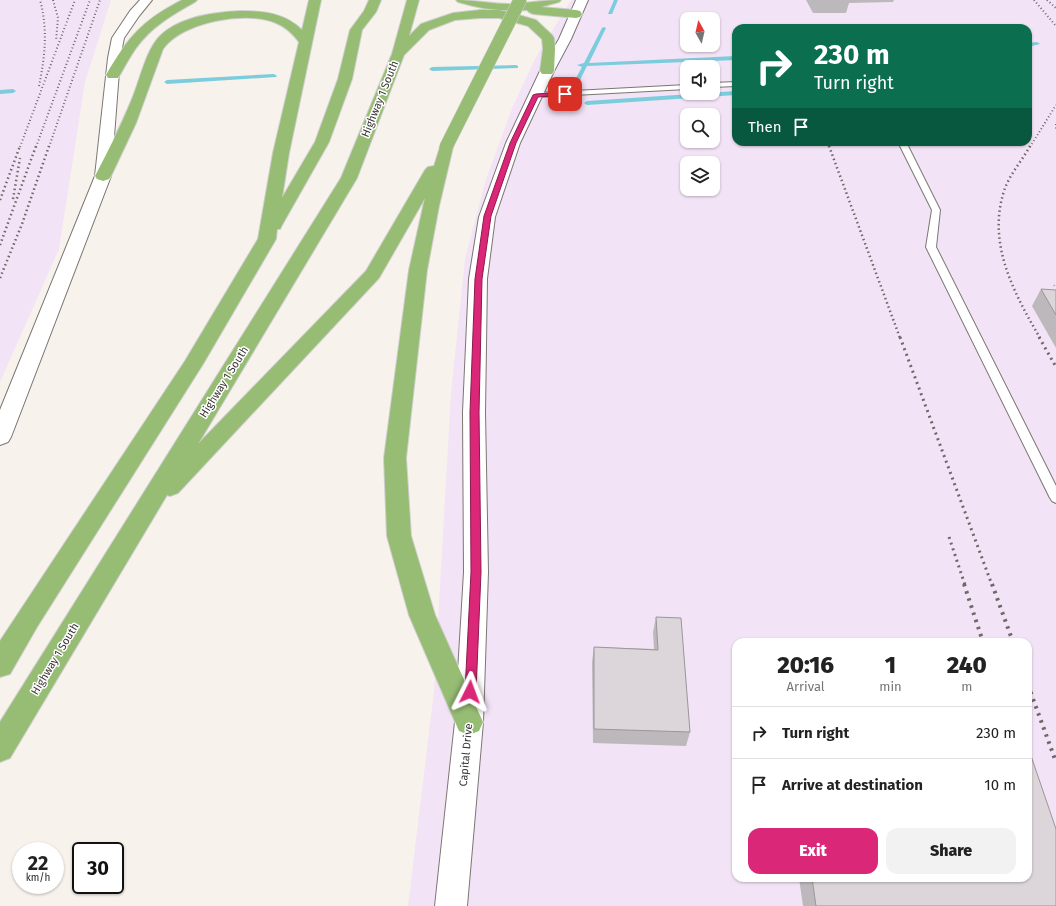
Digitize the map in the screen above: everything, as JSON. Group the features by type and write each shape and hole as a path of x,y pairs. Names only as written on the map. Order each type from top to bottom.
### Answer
{"highway":[{"path":"113,75 136,38 158,18 191,0"},
{"path":"267,238 281,153 315,0"},
{"name":"Highway 1 South","path":"4,741 349,178 398,54 413,0"},
{"path":"462,0 532,23 548,38 549,49 547,71"},
{"path":"140,518 373,274 446,147 520,0"},
{"path":"398,54 425,26 453,17 480,14 555,0"},
{"path":"0,665 28,619 193,364 322,142 345,79 356,30 372,6"},
{"path":"496,10 577,11"},
{"path":"103,176 132,116 158,46 169,34 187,25 203,20 230,15 254,15 273,17 289,23 305,41"},
{"path":"446,147 431,206 418,270 395,458 399,536 422,615 469,722"}],"street":[{"path":"2,427 103,176 114,58 118,38 134,14 146,0"},
{"name":"Capital Drive","path":"451,906 469,722 476,572 474,412 478,279 487,216 513,143 547,71 565,39 577,11"}],"lane":[{"path":"720,85 732,84"},
{"path":"536,95 680,87"},
{"path":"904,146 936,210 931,247 1056,498"}],"shaded area":[{"path":"0,0 111,0 85,82 59,249 0,382"},
{"path":"571,0 1056,0 1056,906 408,906 434,691 451,393 465,259 486,179 513,106 535,59"}],"building":[{"path":"1041,289 1056,290 1056,315"},
{"path":"656,617 681,618 690,732 594,729 594,647 658,650"},
{"path":"1032,759 1056,829 1056,906 816,906 813,882 1032,882"}],"waterway":[{"path":"610,13 616,0"},
{"path":"585,65 604,28"},
{"path":"1032,45 1037,44"},
{"path":"585,65 732,58"},
{"path":"580,65 585,65"},
{"path":"574,87 585,65"},
{"path":"432,69 516,67"},
{"path":"167,82 274,76"},
{"path":"0,92 13,91"},
{"path":"587,103 732,93"}],"railway":[{"path":"39,86 45,43 44,22 40,0"},
{"path":"53,0 58,18 56,41"},
{"path":"20,147 75,0"},
{"path":"36,147 90,0"},
{"path":"49,147 100,0"},
{"path":"1034,0 1056,26"},
{"path":"1047,0 1056,8"},
{"path":"1032,144 1056,105"},
{"path":"1056,124 1056,131"},
{"path":"0,200 20,146"},
{"path":"0,245 36,146"},
{"path":"0,278 22,224 49,146"},
{"path":"829,146 900,338"},
{"path":"1030,146 1006,185 1000,211 999,230 1001,249 1006,268 1021,304 1040,338"},
{"path":"13,199 20,158"},
{"path":"900,337 992,585"},
{"path":"1039,337 1056,367"},
{"path":"949,537 965,585"},
{"path":"964,584 982,638"},
{"path":"992,584 1012,638"},
{"path":"1032,696 1056,762"}],"route":[{"path":"470,692 476,572 474,412 478,279 487,216 513,143 536,95 565,94"}]}
